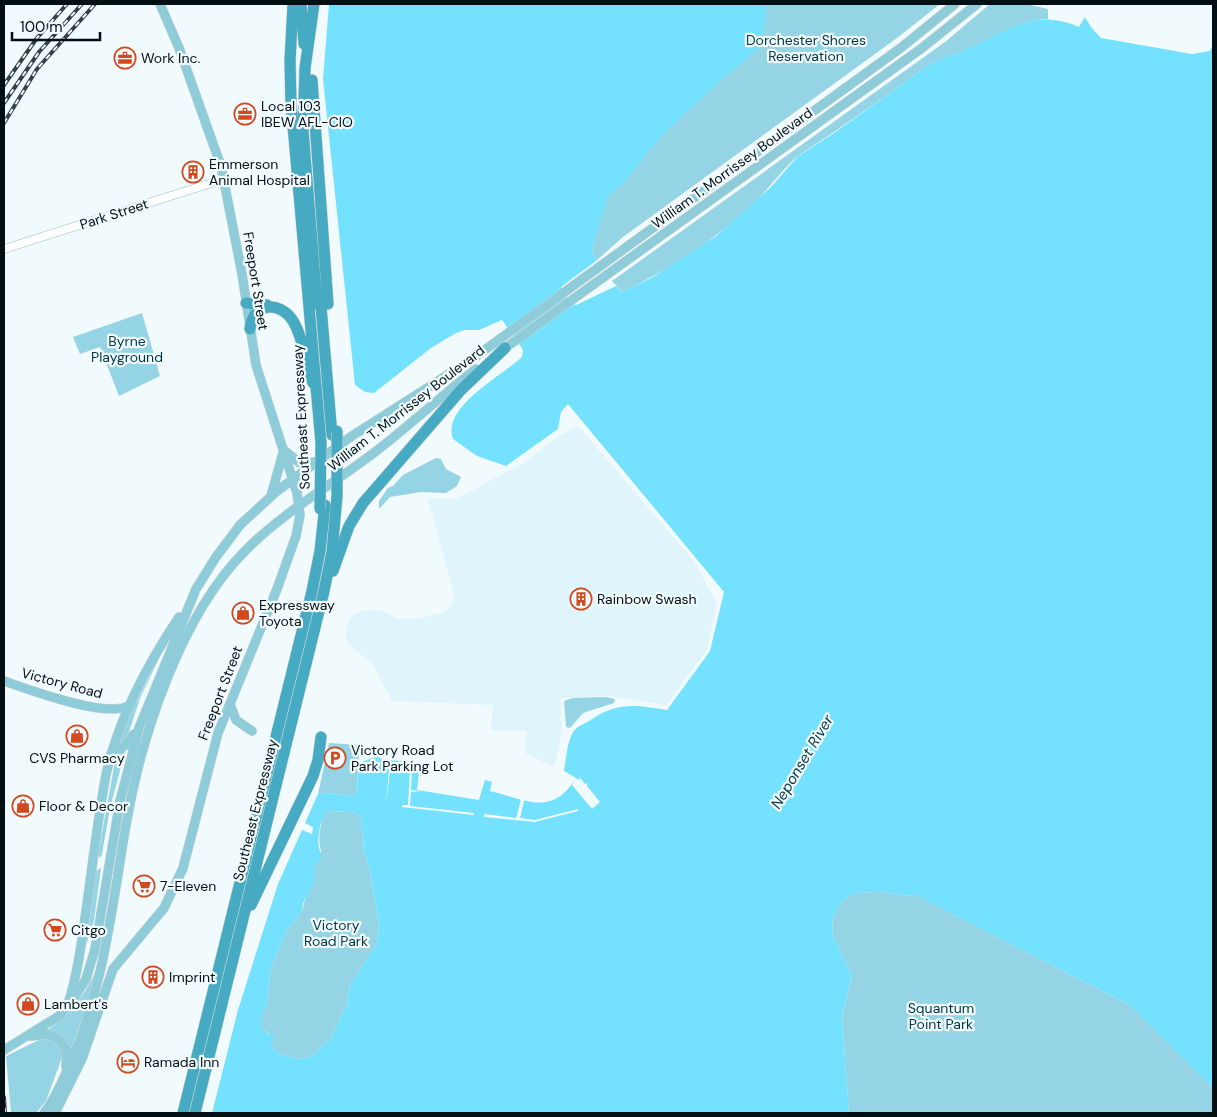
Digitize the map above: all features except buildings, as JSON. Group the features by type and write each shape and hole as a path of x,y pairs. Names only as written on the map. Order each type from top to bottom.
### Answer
{"highway":[{"name":"Southeast Expressway","path":"196,1113 243,920 277,745 284,719 309,581 328,502 329,437 317,394 291,103 290,61 293,4"},
{"path":"301,4 305,68 306,133 329,437"},
{"name":"Southeast Expressway","path":"178,1113 284,719 324,591 332,552 328,502 329,437 312,94 314,4"},
{"path":"305,68 314,4"},
{"path":"246,303 271,306 285,312 295,324 305,364 317,394"},
{"path":"250,329 255,314 261,309 271,306"},
{"path":"324,591 338,562 349,526 363,503 502,344"},
{"path":"284,719 322,578 328,502"},
{"path":"243,920 313,776 318,760 321,737"},
{"path":"183,1113 277,745"},
{"path":"190,1113 277,745"}],"main road":[{"name":"Freeport Street","path":"56,1111 74,1080 94,1014 109,978 117,963 157,916 176,885 186,860 209,761 230,701 296,536 299,507 284,450 259,378 224,179 210,132 160,4"},
{"name":"William T. Morrissey Boulevard","path":"44,1113 64,1077 94,1014 136,776 154,715 187,637 204,604 231,566 257,540 391,440 502,344 606,262 904,46 955,4"},
{"name":"William T. Morrissey Boulevard","path":"4,1050 48,1024 64,1011 86,979 93,959 125,775 142,718 192,599 226,543 246,519 271,497 370,423 502,344 612,271 939,35 977,4"},
{"path":"271,497 284,450 300,463 310,464 320,460"},
{"path":"64,1011 70,996 80,956 111,754 119,728 159,646 192,599"},
{"name":"Victory Road","path":"4,681 68,702 114,710 123,709 131,704"},
{"path":"230,701 231,712 236,720 252,731"},
{"name":"Victory Road","path":"114,710 118,717 119,728"},
{"path":"111,754 130,740 142,718"},
{"path":"92,874 106,857 112,843"},
{"path":"80,956 92,944 98,928"},
{"path":"104,956 117,963"},
{"path":"26,1037 47,1034 59,1038 67,1051 64,1077"},
{"path":"54,1096 53,1102 56,1111"}],"street":[{"name":"Park Street","path":"4,249 224,179"}],"shaded area":[{"path":"578,426 694,561 717,603 707,650 666,705 610,696 561,698 562,733 554,767 525,753 527,731 491,730 493,705 392,701 374,666 352,647 346,639 346,628 353,615 365,610 380,610 398,619 422,618 442,613 452,606 454,594 428,499 456,499 525,462 557,437"}],"green space":[{"name":"Dorchester Shores Reservation","path":"742,4 940,4 897,38 623,237 596,261 592,249 607,195"},
{"path":"990,4 1026,4 1048,9 1048,19 1019,25 976,46 929,65 798,156 754,203 724,229 691,253 657,274 622,292 612,281 945,42"},
{"name":"Byrne Playground","path":"142,313 160,376 119,396 100,347 80,354 73,337"},
{"path":"436,458 441,459 446,469 461,477 457,486 446,493 421,492 390,497 379,509 379,501 388,488 393,486 403,475"},
{"path":"169,638 140,698 127,738 118,746 122,730"},
{"path":"606,697 615,699 614,703 583,713 570,728 566,727 564,701 573,698"},
{"path":"329,743 360,745 356,796 318,794"},
{"path":"126,748 110,808 100,858 98,855 116,756"},
{"name":"Victory Road Park","path":"325,811 351,812 361,816 364,851 369,866 379,925 377,944 350,985 347,1004 332,1037 313,1056 300,1059 279,1054 270,1045 271,1034 261,1029 261,1015 267,1004 271,967 288,928 302,911 314,867 321,851 319,836"},
{"path":"101,868 94,920 86,946 96,871"},
{"name":"Squantum Point Park","path":"880,892 910,896 913,894 1130,1005 1213,1088 1213,1113 849,1113 842,1017 852,975 833,936 832,918 841,903 854,893"},
{"path":"96,970 85,1011 71,1049 62,1036 48,1030 64,1017 76,1003 87,989"},
{"path":"45,1037 55,1039 64,1052 46,1101 36,1113 11,1113 6,1056"}],"water":[{"name":"Neponset River","path":"329,4 765,4 764,27 756,51 720,81 664,133 623,184 608,195 592,249 596,261 561,287 572,304 576,305 616,286 622,292 653,277 716,236 771,187 797,157 929,65 1026,22 1050,20 1079,27 1085,17 1101,38 1192,54 1210,51 1213,45 1213,1088 1130,1005 913,894 910,896 880,892 854,893 841,903 832,918 833,936 852,975 842,1017 849,1113 212,1113 238,1010 278,884 302,830 312,834 313,827 305,823 318,794 356,796 359,763 378,756 381,759 420,763 417,790 479,800 485,780 492,782 490,791 527,801 548,802 558,798 576,778 564,771 569,741 573,732 599,715 618,707 636,706 667,710 710,651 724,592 568,404 561,412 558,429 506,466 477,456 453,439 452,427 456,415 465,404 522,357 523,350 502,320 479,330 464,330 456,333 431,348 374,393 365,392 355,385 323,79","holes":["326,811 351,812 361,816 364,851 369,866 379,925 377,944 350,985 347,1004 332,1037 313,1056 300,1059 285,1056 279,1054 270,1045 274,1036 261,1029 261,1015 267,1004 271,967 288,928 302,911 303,903 315,881 314,867 321,857 318,842 320,826"]}],"pier":[{"path":"389,770 412,771 411,790 422,791 411,792 410,806 474,813 474,815 402,807 402,805 408,805 410,773 390,772 386,806"},
{"path":"576,778 578,780 580,778 585,784 587,783 587,786 600,802 592,809 572,785"},
{"path":"522,796 525,797 520,818 535,820 578,809 578,811 535,822 484,817 484,814 516,818"}],"railway":[{"path":"4,85 37,38 67,4"},
{"path":"4,103 39,52 82,4"},
{"path":"4,123 37,69 95,4"},
{"path":"4,1097 5,1113"}],"place":[{"name":"Work Inc.","path":"125,58"},
{"name":"Local 103 IBEW AFL-CIO","path":"245,114"},
{"name":"Emmerson Animal Hospital","path":"193,172"},
{"name":"Rainbow Swash","path":"581,599"},
{"name":"Expressway Toyota","path":"243,613"},
{"name":"CVS Pharmacy","path":"77,736"},
{"name":"Victory Road Park Parking Lot","path":"335,758"},
{"name":"Floor & Decor","path":"23,806"},
{"name":"7-Eleven","path":"144,886"},
{"name":"Citgo","path":"55,930"},
{"name":"Imprint","path":"153,977"},
{"name":"Lambert's","path":"28,1004"},
{"name":"Ramada Inn","path":"128,1062"}]}
